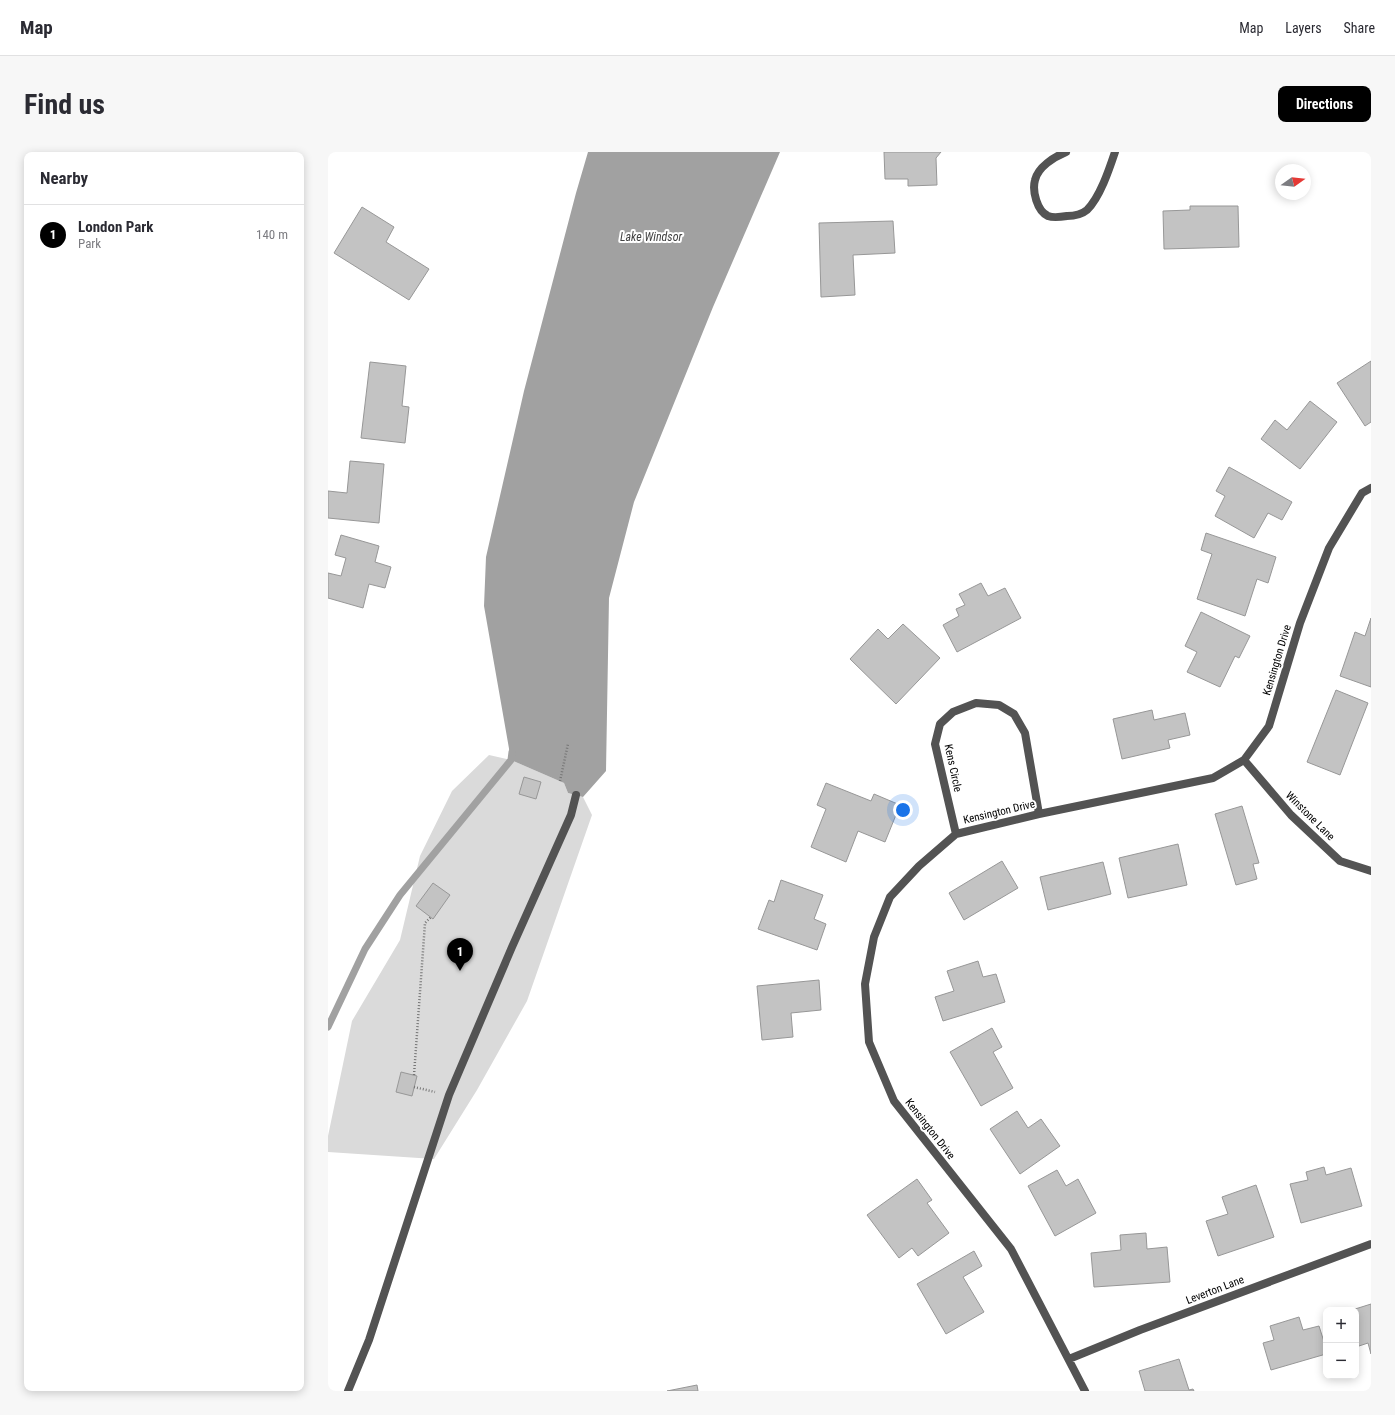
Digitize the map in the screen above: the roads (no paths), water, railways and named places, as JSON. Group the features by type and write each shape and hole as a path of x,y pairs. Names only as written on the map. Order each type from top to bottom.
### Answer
{"street":[{"path":"1066,152 1055,156 1042,169 1035,180 1035,196 1040,208 1048,216 1075,216 1085,211 1094,202 1115,152"},
{"name":"Kensington Drive","path":"1085,1391 1011,1249 894,1101 869,1042 865,984 874,937 890,897 919,866 956,834 1039,814 1213,778 1244,760 1269,726 1300,623 1329,548 1362,493 1371,488"},
{"name":"Kens Circle","path":"956,834 935,744 940,724 953,712 976,703 999,705 1014,714 1024,733 1039,814"},
{"name":"Winstone Lane","path":"1244,760 1291,815 1340,861 1371,871"},
{"path":"348,1391 370,1340 449,1095 512,947 571,815 576,795"},
{"name":"Leverton Lane","path":"1069,1359 1148,1327 1371,1244"}],"water":[{"name":"Lake Windsor","path":"588,152 780,152 713,307 634,502 609,598 606,771 583,797 568,793 564,783 511,760 484,606 486,557 524,391"}],"waterway":[{"path":"328,1027 365,949 400,895 511,760 512,752"}],"place":[{"name":"London Park","path":"460,971"}]}
